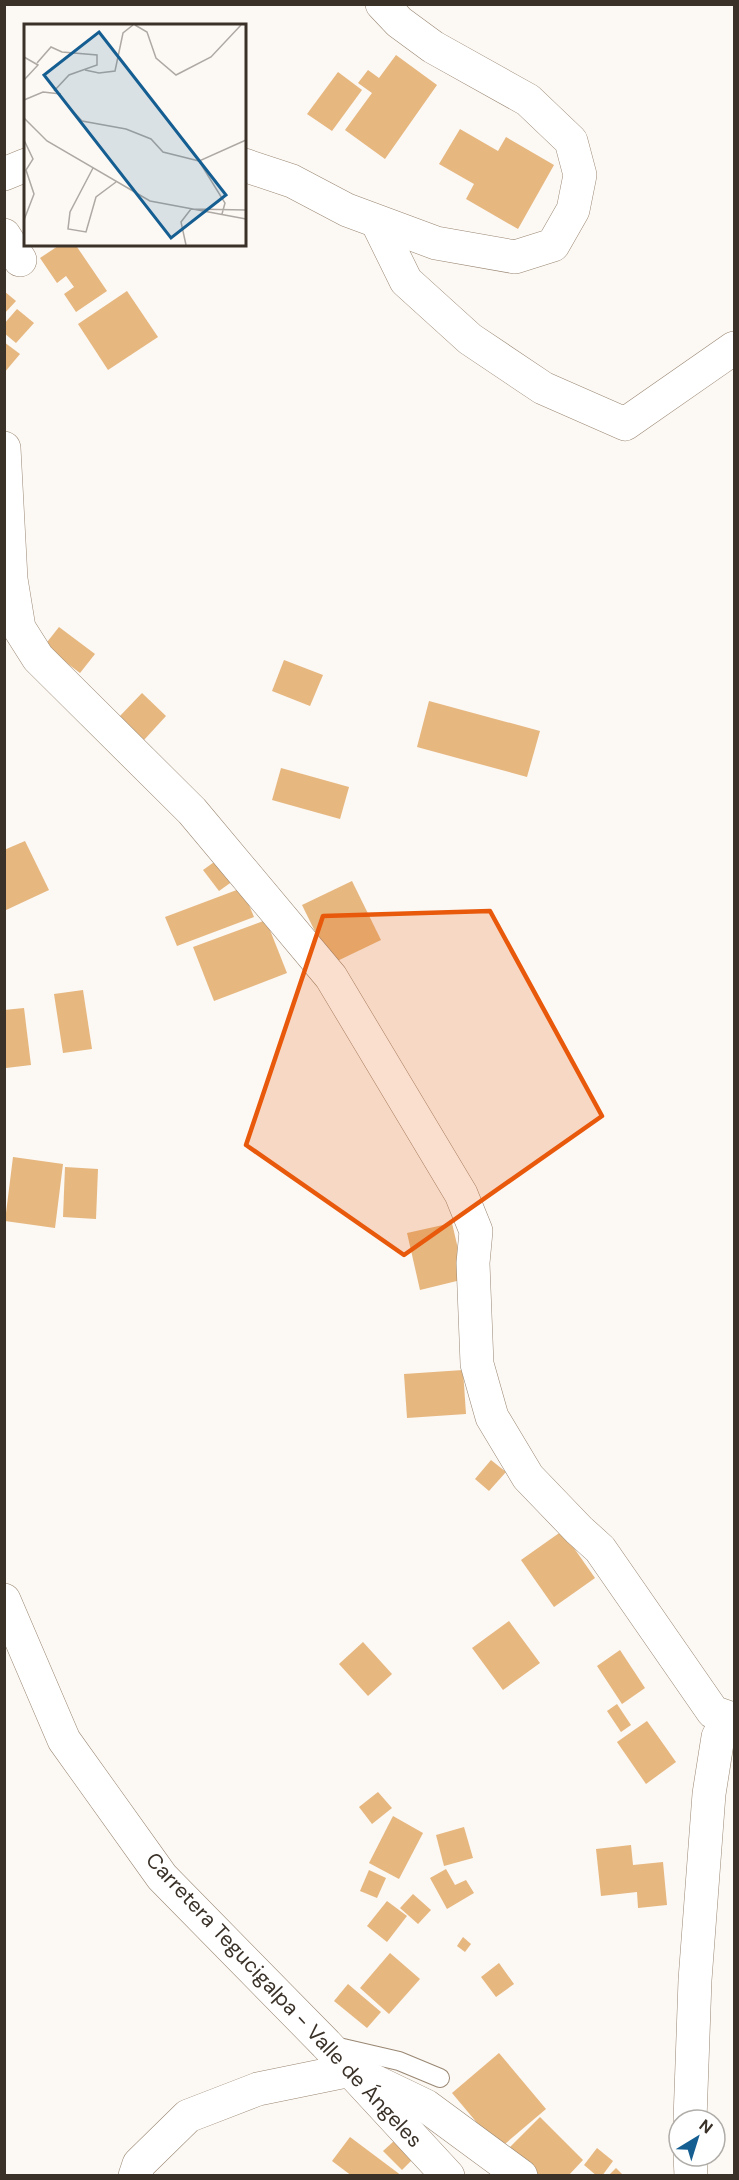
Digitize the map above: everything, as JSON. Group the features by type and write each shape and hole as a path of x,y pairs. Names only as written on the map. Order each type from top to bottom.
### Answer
{"street":[{"path":"246,166 292,181 347,210 436,243 515,257 553,245 573,210 580,175 572,141 528,100 433,47 399,22 382,4"},
{"path":"4,174 24,166"},
{"path":"377,222 406,281 470,339 543,388 625,424 735,348"},
{"path":"4,448 11,579 19,628 38,658 192,812 331,977 461,1194 476,1231 473,1263 477,1364 492,1417 528,1477 600,1549 713,1712 734,1719"},
{"name":"Carretera Tegucigalpa - Valle de Ángeles","path":"4,1600 64,1740 162,1877 351,2070 448,2175"},
{"path":"690,2108 695,1980 709,1794 718,1737 723,1727 734,1719"},
{"path":"135,2175 139,2164 188,2116 258,2089 351,2070 426,2106 521,2175"}],"lane":[{"path":"326,2044 399,2061 440,2078"}],"highlighted area":[{"path":"490,911 602,1116 404,1255 246,1145 323,916"}],"building":[{"path":"396,55 437,85 385,159 345,130 372,93 358,83 368,70 379,78"},
{"path":"338,72 362,90 332,131 307,114"},
{"path":"460,129 498,151 506,137 554,165 518,229 466,199 474,184 439,164"},
{"path":"58,246 76,246 107,291 76,312 64,294 74,287 66,276 57,283 40,258"},
{"path":"4,291 16,301 4,314"},
{"path":"127,291 158,337 108,370 78,324"},
{"path":"17,309 34,323 16,343 4,333 4,324"},
{"path":"4,342 20,354 4,373"},
{"path":"59,627 95,654 80,673 44,646"},
{"path":"284,660 323,675 310,706 272,691"},
{"path":"142,693 166,716 144,740 119,717"},
{"path":"429,701 540,731 527,777 417,747"},
{"path":"281,768 349,787 340,819 272,800"},
{"path":"25,841 49,890 4,911 4,850"},
{"path":"217,860 233,881 219,891 203,870"},
{"path":"352,881 381,940 331,964 302,905"},
{"path":"242,888 254,917 177,946 165,917"},
{"path":"266,920 287,973 214,1001 193,947"},
{"path":"83,990 92,1049 63,1053 54,994"},
{"path":"24,1008 31,1065 6,1068 4,1010"},
{"path":"13,1157 63,1164 55,1228 5,1221"},
{"path":"65,1167 98,1169 96,1219 63,1217"},
{"path":"452,1223 465,1279 420,1290 407,1233"},
{"path":"463,1370 466,1414 407,1418 404,1374"},
{"path":"491,1460 506,1472 489,1491 475,1479"},
{"path":"562,1531 595,1578 554,1607 521,1560"},
{"path":"509,1621 540,1663 503,1690 472,1648"},
{"path":"363,1642 392,1674 368,1696 339,1664"},
{"path":"620,1650 645,1688 622,1704 597,1666"},
{"path":"617,1704 631,1725 621,1732 607,1711"},
{"path":"647,1721 676,1762 646,1784 617,1742"},
{"path":"378,1792 392,1808 372,1824 359,1807"},
{"path":"393,1816 423,1833 399,1879 369,1863"},
{"path":"464,1827 473,1858 444,1866 436,1835"},
{"path":"631,1845 633,1865 663,1862 667,1905 638,1908 637,1892 601,1896 596,1849"},
{"path":"446,1869 455,1885 466,1880 474,1893 447,1909 430,1878"},
{"path":"369,1870 386,1878 377,1898 360,1891"},
{"path":"413,1894 431,1910 418,1924 400,1908"},
{"path":"387,1901 407,1916 387,1942 367,1926"},
{"path":"463,1937 471,1944 465,1952 457,1946"},
{"path":"390,1953 420,1979 389,2014 360,1988"},
{"path":"499,1963 514,1984 496,1997 481,1977"},
{"path":"348,1984 381,2012 367,2028 334,2001"},
{"path":"499,2053 546,2109 499,2149 452,2093"},
{"path":"540,2117 583,2160 568,2176 539,2176 510,2147"},
{"path":"350,2137 402,2176 352,2176 332,2161"},
{"path":"394,2141 412,2160 402,2170 383,2151"},
{"path":"597,2148 613,2161 602,2176 597,2176 584,2165"},
{"path":"616,2168 624,2176 608,2176"}]}
